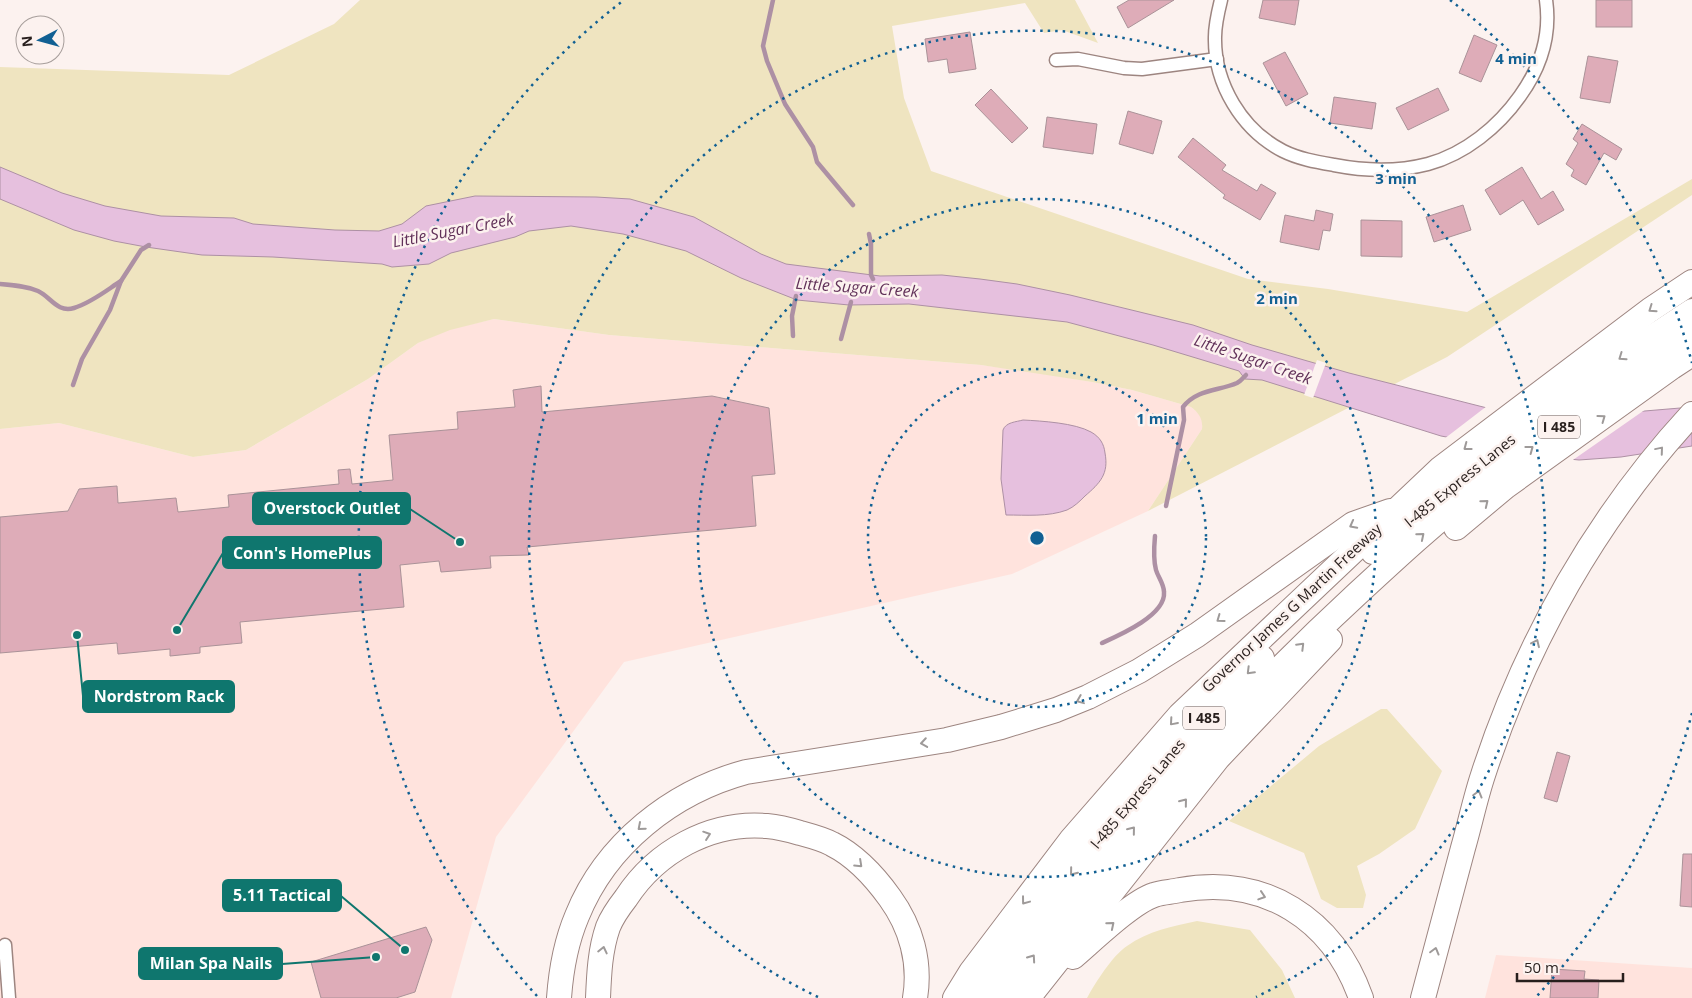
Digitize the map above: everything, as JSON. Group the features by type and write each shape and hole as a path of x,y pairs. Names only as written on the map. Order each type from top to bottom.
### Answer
{"highway":[{"name":"Governor James G Martin Freeway","path":"955,998 971,972 1071,840 1180,715 1441,468 1650,310 1692,282"},
{"name":"I-485 Express Lanes","path":"1004,998 1042,943 1092,879 1189,764 1314,634 1404,550 1472,481 1587,382 1640,344 1692,311"},
{"name":"I-485 Express Lanes","path":"979,998 1062,885 1149,779 1199,722 1302,617 1366,558 1472,481 1692,332"},
{"name":"I 485","path":"1031,994 1218,758 1325,645 1426,553 1505,487 1692,354"},
{"path":"1423,998 1483,776 1513,693 1555,604 1613,512 1654,458 1692,414"},
{"path":"559,998 562,966 569,939 576,916 588,893 610,860 636,831 687,795 726,778 746,772 947,740 1001,727 1056,710 1088,697 1139,670 1197,635 1353,524 1398,508"},
{"path":"598,998 601,953 609,926 638,880 653,865 683,844 710,833 742,826 759,826 787,830 832,844 854,858 882,888 898,910 907,928 917,966 915,998"},
{"path":"1031,994 1131,909 1153,895 1190,888 1217,887 1258,894 1283,903 1301,914 1326,936 1338,952 1353,976 1361,998"}],"street":[{"path":"1221,0 1215,26 1217,59 1223,84 1241,117 1265,140 1283,151 1313,161 1352,169 1385,171 1428,164 1462,149 1483,136 1511,109 1532,76 1543,49 1548,25 1546,0"},
{"path":"1056,60 1078,59 1124,68 1142,69 1217,59"},
{"path":"5,945 9,998"}],"shaded area":[{"path":"360,0 1075,0 1098,43 1062,30 1044,33 1025,3 892,26 904,98 931,171 1248,279 1328,289 1467,312 1692,179 1692,195 1447,357 1148,511 1202,429 1200,416 1191,407 1132,390 1092,382 981,365 609,335 494,319 450,330 418,343 368,379 246,450 193,457 59,423 0,429 0,67 229,75 334,24"},
{"path":"494,319 609,335 981,365 1026,371 1132,390 1191,407 1199,413 1202,419 1202,429 1148,511 1012,574 624,662 496,837 451,998 0,998 0,429 59,423 193,457 246,450 368,379 418,343 450,329"},
{"path":"1381,709 1387,709 1442,771 1415,829 1379,854 1357,866 1366,895 1363,908 1337,908 1321,899 1304,853 1229,821 1319,746"},
{"path":"1197,921 1250,930 1282,970 1295,998 1087,998 1100,977 1121,950 1152,933"},
{"path":"1496,955 1692,968 1692,998 1485,998"}],"water":[{"name":"Little Sugar Creek","path":"0,167 62,193 105,206 161,216 234,218 253,224 335,230 379,231 402,224 426,206 475,196 630,199 694,217 761,254 786,264 880,276 942,275 1017,284 1193,325 1252,345 1349,373 1495,410 1621,413 1692,407 1692,446 1621,457 1579,460 1540,456 1441,436 1262,380 1245,379 1239,371 1067,322 909,304 849,305 797,300 741,278 686,251 623,234 571,226 529,231 515,237 451,253 429,264 392,267 382,264 273,257 202,255 146,247 114,241 74,230 0,199"},
{"path":"1023,420 1076,426 1094,434 1103,444 1106,467 1102,478 1070,509 1045,515 1006,515 1001,479 1003,430 1009,424"}],"pier":[{"path":"1317,360 1326,363 1313,398 1304,395"},
{"path":"1487,406 1519,411 1621,411 1646,409 1570,462 1444,439"}],"building":[{"path":"1129,0 1174,0 1128,28 1117,7"},
{"path":"1263,0 1299,0 1295,25 1259,18"},
{"path":"1596,0 1632,0 1632,27 1596,27"},
{"path":"970,32 976,69 949,73 947,59 928,62 925,39"},
{"path":"1474,35 1497,45 1481,82 1459,73"},
{"path":"1285,52 1308,94 1286,106 1263,63"},
{"path":"1588,56 1618,61 1610,103 1580,98"},
{"path":"1438,88 1449,110 1408,130 1396,108"},
{"path":"991,89 1028,128 1012,143 975,105"},
{"path":"1334,97 1376,103 1372,129 1330,123"},
{"path":"1128,111 1162,121 1153,154 1119,144"},
{"path":"1047,117 1097,124 1093,154 1043,147"},
{"path":"1582,124 1622,149 1616,160 1604,153 1586,185 1571,176 1574,170 1566,164 1578,143 1573,139"},
{"path":"1193,138 1226,165 1222,170 1257,191 1261,184 1276,193 1260,220 1223,198 1225,195 1178,157"},
{"path":"1522,167 1541,199 1553,191 1564,210 1538,225 1523,200 1500,215 1485,190"},
{"path":"1463,205 1471,230 1434,242 1426,217"},
{"path":"1316,210 1333,214 1330,231 1323,230 1319,250 1280,242 1285,215 1314,221"},
{"path":"1361,220 1402,221 1402,257 1361,256"},
{"path":"541,386 542,412 712,396 769,408 775,474 752,476 756,526 527,547 529,555 490,556 491,568 441,572 439,561 400,565 404,607 240,622 242,643 200,647 200,653 170,656 170,649 118,654 117,643 0,653 0,517 68,511 79,489 117,486 118,503 176,498 178,512 229,507 228,495 339,484 338,470 350,469 352,484 393,480 389,435 458,429 457,412 515,407 513,390"},
{"path":"1557,752 1570,756 1557,802 1544,798"},
{"path":"1683,854 1692,854 1692,907 1680,906"},
{"path":"426,927 432,940 415,992 396,998 321,998 311,962"},
{"path":"1552,969 1585,971 1584,979 1599,980 1598,998 1550,998"}],"waterway":[{"path":"773,0 763,46 767,61 785,104 813,147 817,162 853,205"},
{"name":"Little Sugar Creek","path":"869,234 871,244 871,275 873,279"},
{"path":"73,385 82,359 110,310 121,281 141,250 149,245"},
{"path":"0,284 33,289 59,306 68,309 87,303 121,281"},
{"name":"Little Sugar Creek","path":"793,336 792,316 796,296"},
{"name":"Little Sugar Creek","path":"841,339 851,302"},
{"name":"Little Sugar Creek","path":"1166,506 1184,420 1183,407 1195,397 1237,383 1246,375"},
{"path":"1102,643 1120,635 1150,616 1158,609 1163,600 1164,589 1154,562 1155,536"}],"place":[{"name":"Overstock Outlet","path":"460,542"},
{"name":"Conn's HomePlus","path":"177,630"},
{"name":"Nordstrom Rack","path":"77,635"},
{"name":"5.11 Tactical","path":"405,950"},
{"name":"Milan Spa Nails","path":"376,957"}]}
